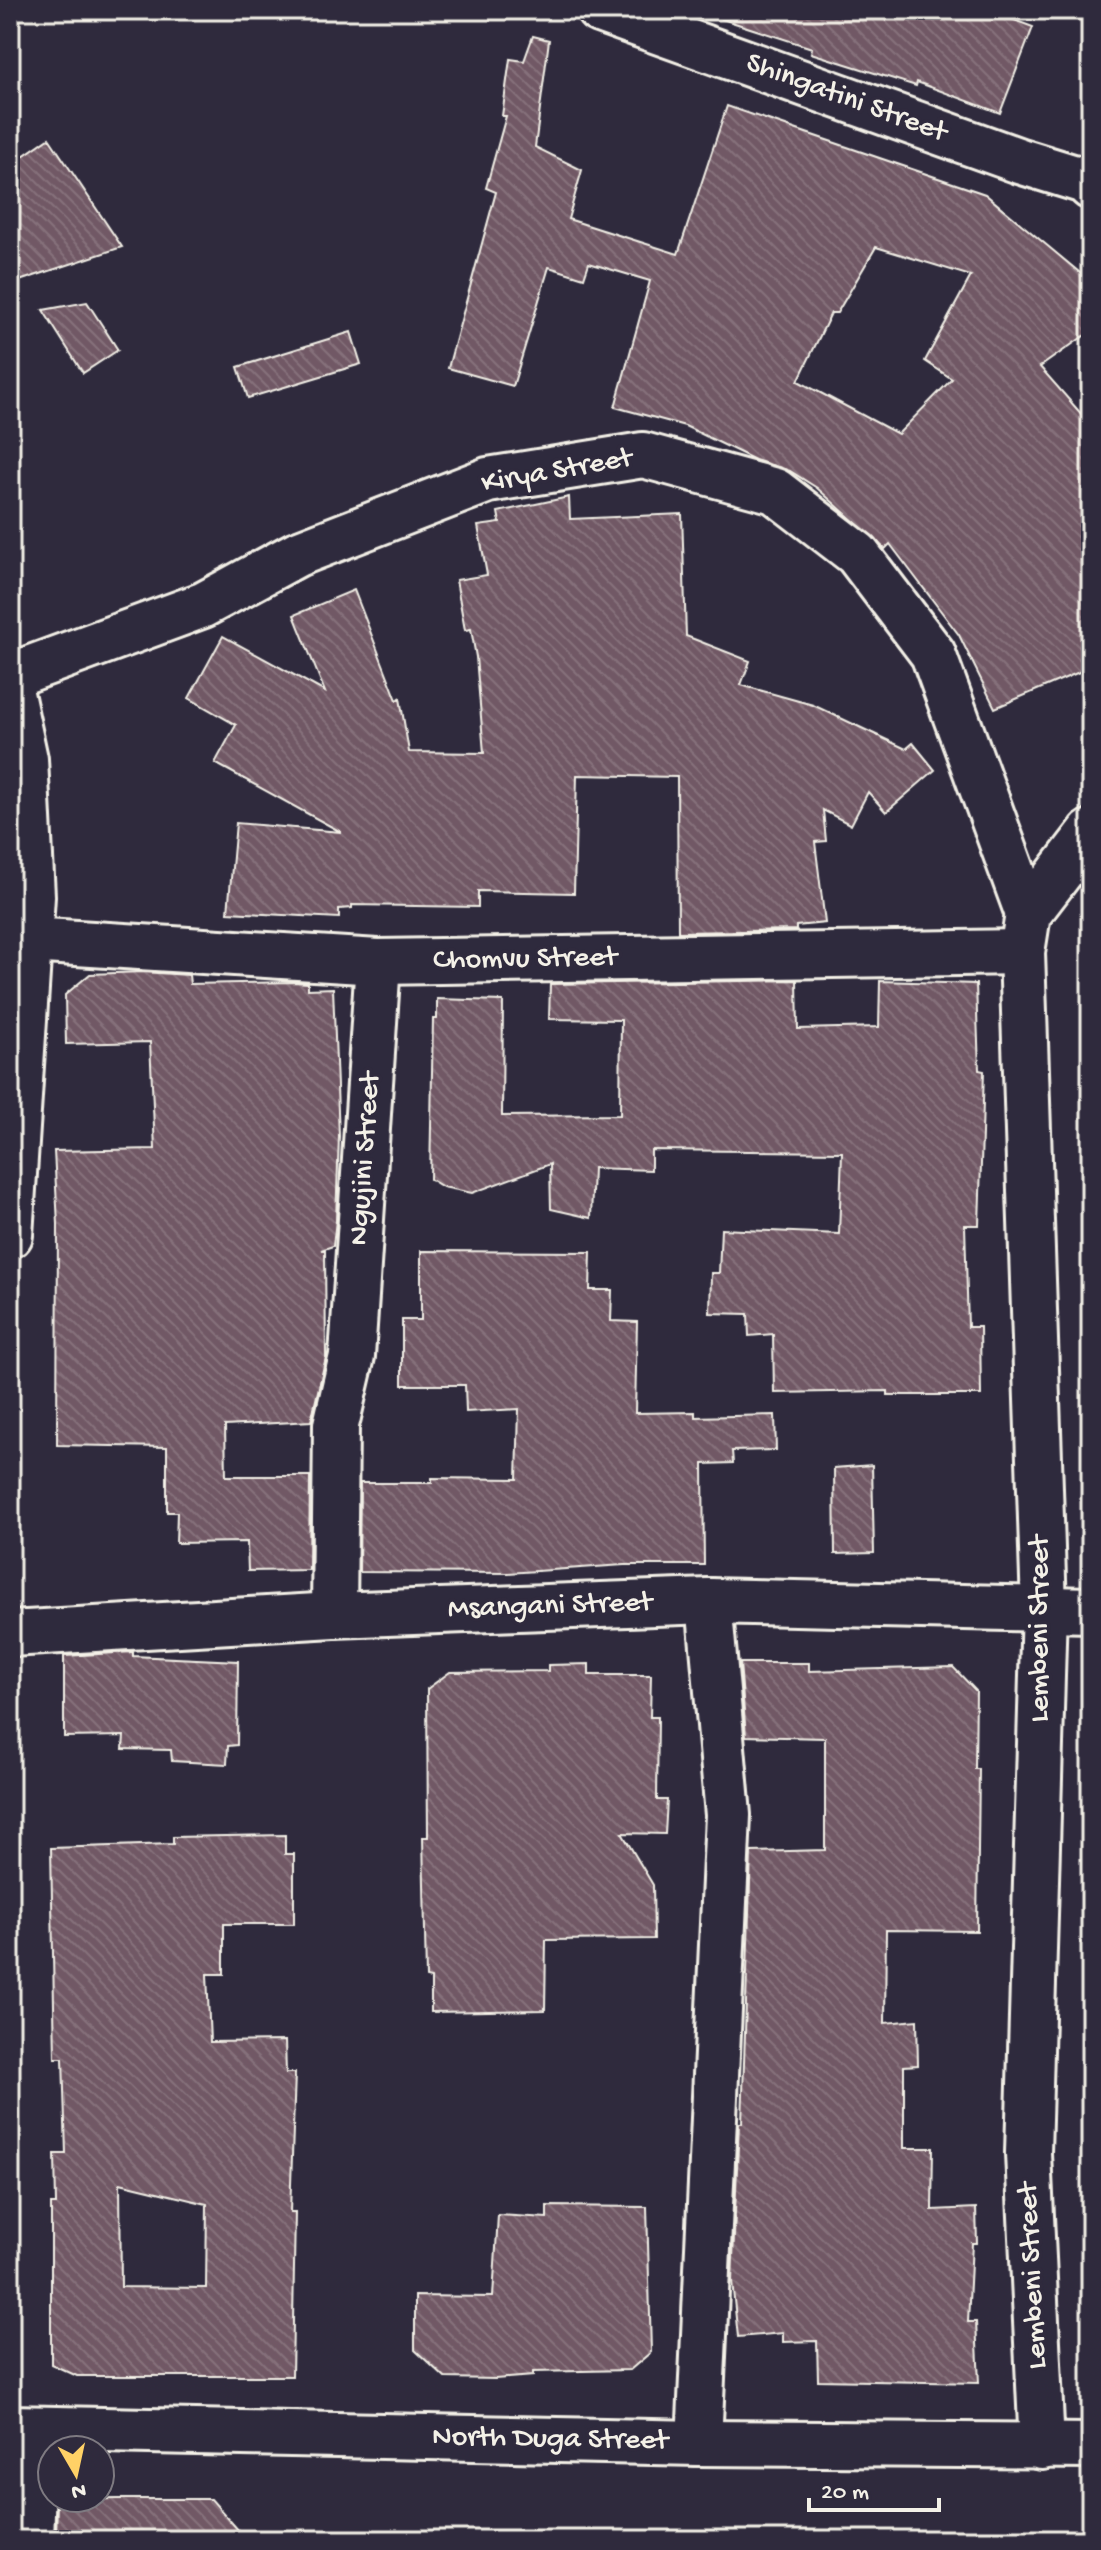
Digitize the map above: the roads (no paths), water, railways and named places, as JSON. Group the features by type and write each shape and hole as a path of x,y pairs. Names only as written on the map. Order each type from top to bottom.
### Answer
{"street":[{"name":"Shingatini Street","path":"599,10 1020,161 1089,177"},
{"name":"Kirya Street","path":"10,676 203,605 297,554 488,480 643,455 775,491 857,554 933,654 1025,933"},
{"path":"10,689 25,759 21,894 29,940 10,1235"},
{"path":"1025,933 1091,832"},
{"name":"Chomvu Street","path":"29,940 378,962 1025,933"},
{"name":"Lembeni Street","path":"1025,933 1044,1608 1028,2153 1042,2447"},
{"name":"Ngujini Street","path":"334,1615 336,1425 352,1356 378,962"},
{"path":"699,2443 728,1815 709,1601"},
{"name":"Msangani Street","path":"10,1634 334,1615 709,1601 1091,1610"},
{"path":"22,2428 31,2540"},
{"name":"North Duga Street","path":"22,2428 699,2443 1091,2446"}]}
